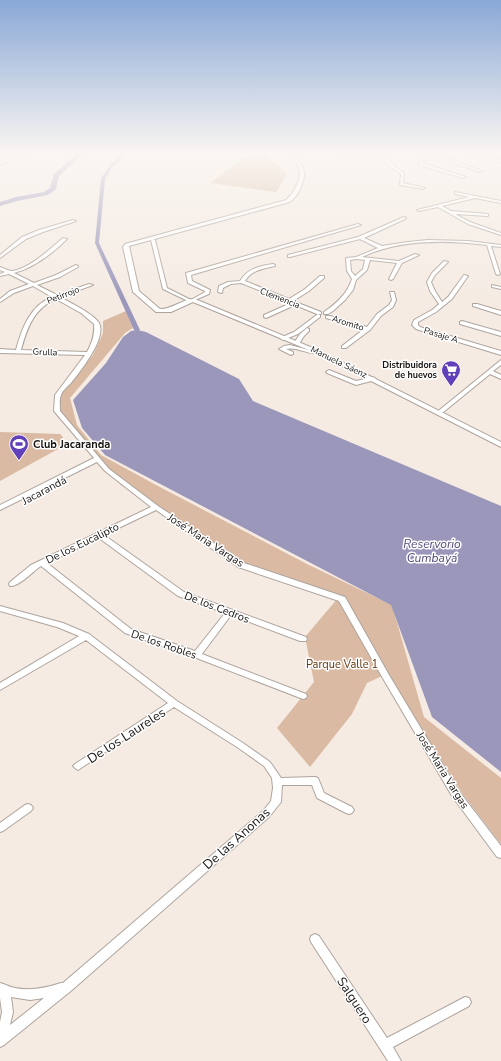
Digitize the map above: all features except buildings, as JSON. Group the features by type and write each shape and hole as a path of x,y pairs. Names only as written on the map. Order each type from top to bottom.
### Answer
{"street":[{"path":"286,202 138,240 127,245 126,247 136,292 161,312 169,311 206,293 208,290 190,282 188,274 359,225"},
{"path":"419,210 456,202"},
{"path":"439,206 469,223 501,234"},
{"path":"452,212 487,215"},
{"path":"290,256 360,238 404,218"},
{"path":"0,257 24,238 74,221"},
{"path":"360,238 382,248"},
{"path":"0,275 34,263 65,239"},
{"path":"153,240 165,289 190,300"},
{"path":"451,241 501,247"},
{"path":"358,258 362,254 382,248 424,242 451,241 483,243 501,247"},
{"path":"489,246 498,274"},
{"path":"283,338 296,333 337,306 349,294 353,286 354,279 350,273 348,259 358,258 400,262 417,255"},
{"path":"354,279 363,273 368,259"},
{"path":"391,279 400,262"},
{"path":"442,305 428,283 433,274 446,262"},
{"path":"220,292 221,287 230,283 242,282 245,275 254,269 273,265"},
{"path":"0,301 12,292 58,276 76,266"},
{"name":"José Maria Vargas","path":"0,268 88,314 97,323 97,334 89,354 58,395 57,411 106,470 156,507 241,565 337,596 342,599 455,793 501,854"},
{"path":"350,273 363,273"},
{"name":"Pasaje A","path":"466,276 450,298 442,305 416,321 415,325 418,328 501,353"},
{"path":"289,301 322,277"},
{"name":"Clemencia","path":"242,282 323,315"},
{"name":"Petirrojo","path":"18,351 21,336 28,319 44,302 91,285"},
{"path":"494,286 501,288"},
{"name":"Aromito","path":"344,347 368,329 380,315 391,306 394,300 392,293"},
{"name":"Manuela Sáenz","path":"190,300 318,352 501,445"},
{"path":"266,316 296,303"},
{"path":"476,305 501,313"},
{"path":"297,343 302,335 323,315"},
{"name":"Aromito","path":"323,315 368,329"},
{"path":"462,323 501,334"},
{"path":"292,353 282,349 290,346 309,352 318,352"},
{"name":"Grulla","path":"0,351 89,354"},
{"path":"438,413 501,362"},
{"path":"329,372 356,383 373,379"},
{"path":"490,372 501,377"},
{"name":"Jacarandá","path":"0,508 75,474 97,459"},
{"name":"Jacarandá","path":"0,513 20,500"},
{"name":"De los Eucalipto","path":"13,584 28,571 42,563 98,534 156,507"},
{"name":"De los Cedros","path":"98,534 181,594 229,613 303,639"},
{"name":"De los Robles","path":"42,563 122,628 303,696"},
{"path":"0,608 60,625 86,636 174,703 240,744 267,764 276,777 277,782 316,781 322,796 349,810"},
{"path":"197,655 229,613"},
{"path":"0,687 86,636"},
{"name":"De los Laureles","path":"78,766 174,703"},
{"name":"De las Anonas","path":"0,1041 68,986 266,814 276,802 278,788 277,782"},
{"path":"0,828 28,808"},
{"name":"Salguero","path":"315,939 395,1061"},
{"path":"1,988 16,994 32,995 49,993 68,986"},
{"path":"0,1035 8,1015 6,997 1,988"},
{"path":"385,1045 465,1002"}],"green space":[{"path":"126,311 133,328 125,333 70,398 77,425 101,455 307,564 392,605 424,717 501,778 501,844 461,792 389,676 344,597 242,564 121,485 87,450 59,410 60,394 93,355 103,333 103,321"},
{"name":"Club Jacaranda","path":"0,432 60,434 63,437 58,449 0,481"},
{"name":"Parque Valle 1","path":"338,598 384,675 367,683 352,714 310,767 277,728 314,682 305,637"}],"water":[{"name":"Reservorio Cumbayá","path":"137,330 146,332 239,379 253,401 501,506 501,772 432,717 391,605 105,455 82,428 73,400 106,363 123,337 131,331"}],"waterway":[{"path":"0,204 8,202"},
{"path":"101,202 97,243 137,330"}],"place":[{"name":"Distribuidora de huevos","path":"451,387"},
{"name":"Club Jacaranda","path":"19,461"}]}
